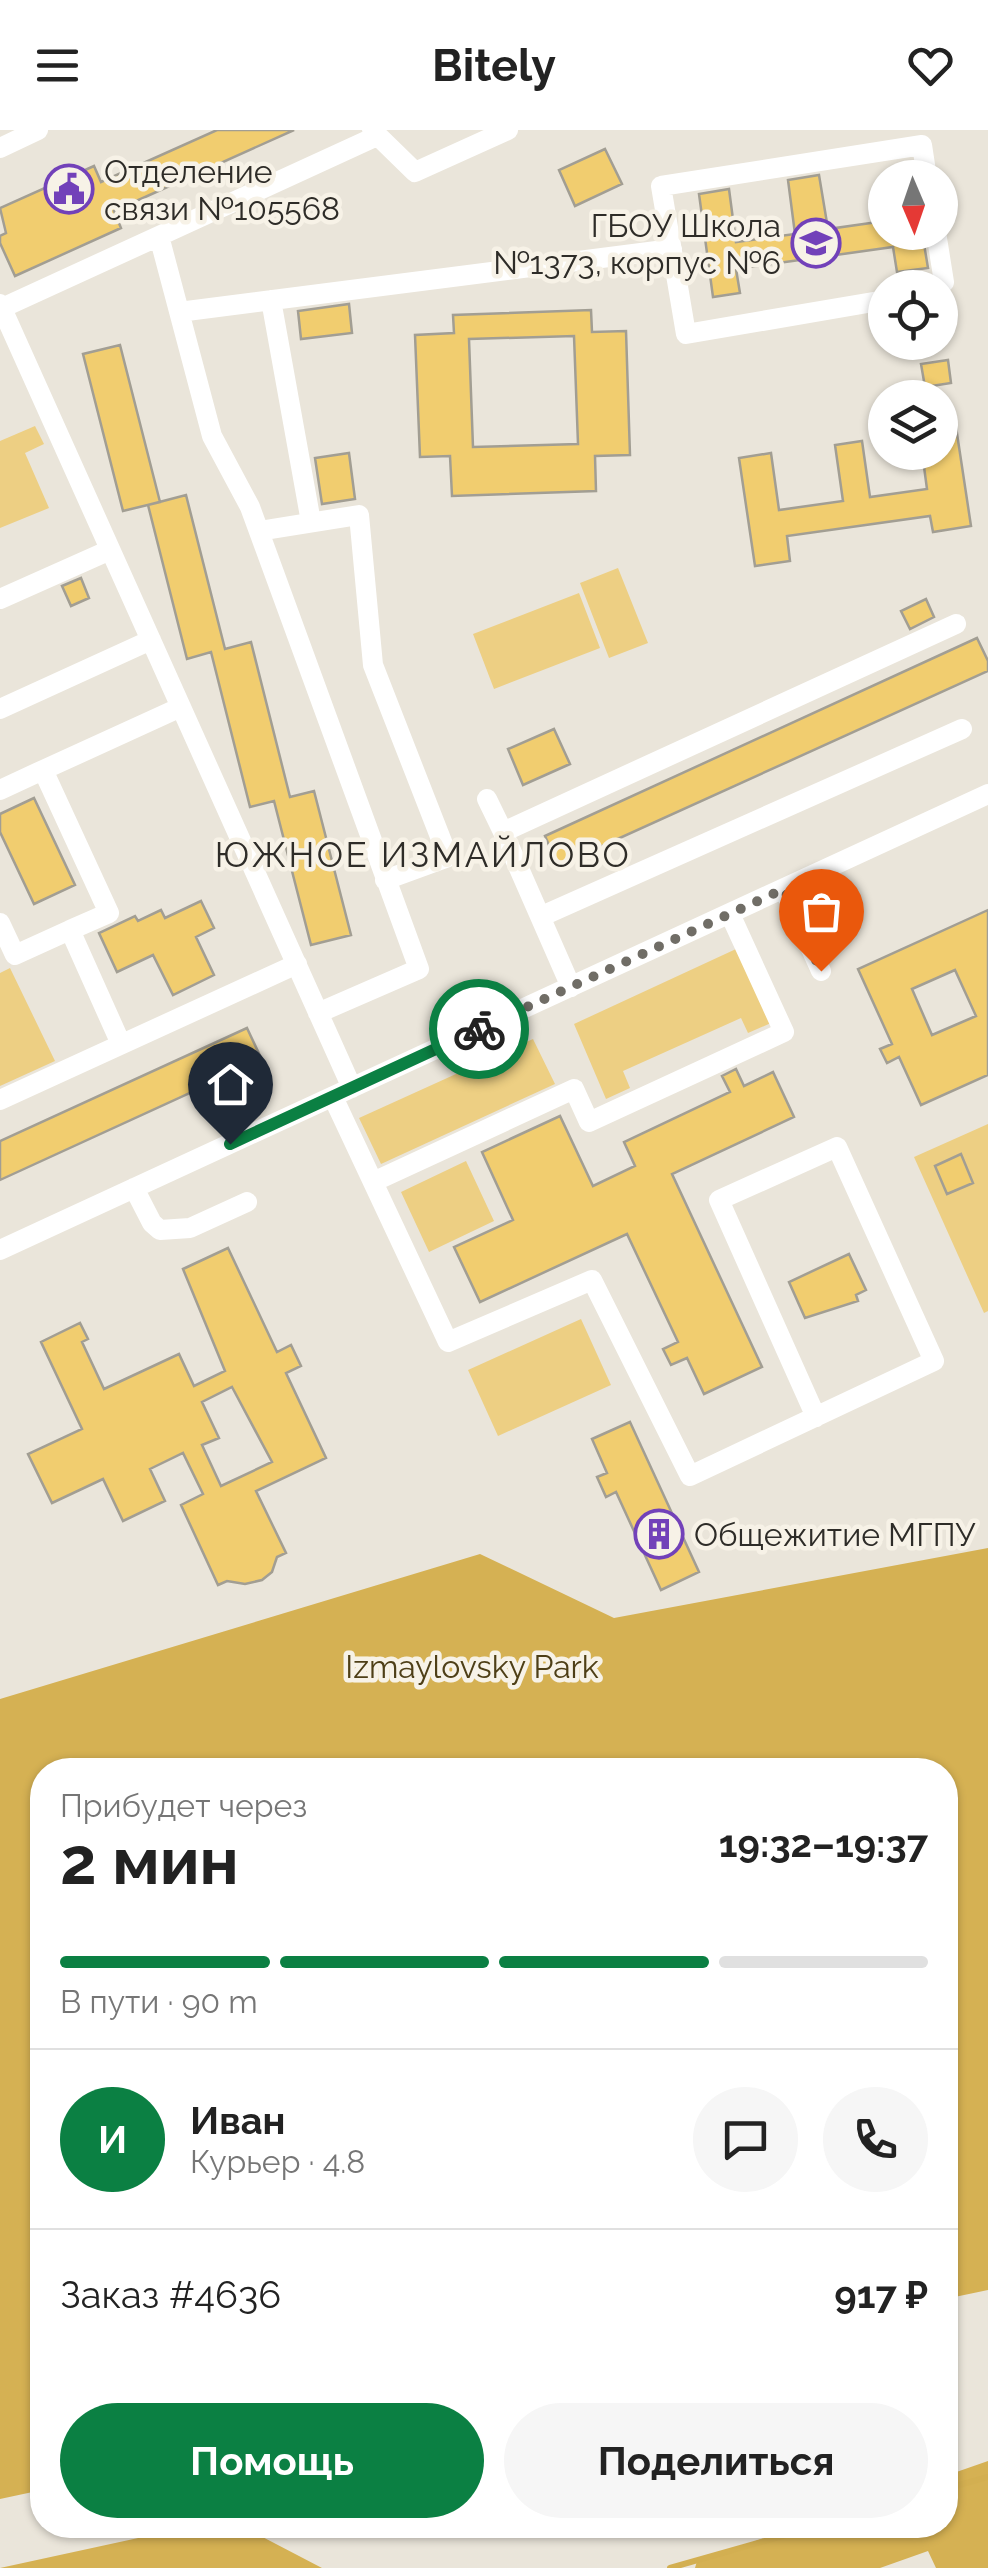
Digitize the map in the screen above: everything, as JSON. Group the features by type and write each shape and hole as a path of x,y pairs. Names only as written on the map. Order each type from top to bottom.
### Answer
{"street":[{"path":"0,148 38,130"},
{"path":"508,130 415,172 374,134 1,306 297,964 318,1013 374,1182 448,1342 592,1280 690,1476 816,1418 934,1361 837,1147 719,1200 816,1418"},
{"path":"868,303 686,334 662,186 922,145 925,160"},
{"path":"159,236 212,436 259,531 419,969 318,1013"},
{"path":"179,312 672,249"},
{"path":"271,300 312,522"},
{"path":"259,531 359,515 373,665 448,857 385,880"},
{"path":"0,599 110,550"},
{"path":"503,832 956,624"},
{"path":"0,709 151,640"},
{"path":"0,790 181,707"},
{"path":"542,916 962,729"},
{"path":"0,924 15,956 109,913 43,770"},
{"path":"0,1250 987,798"},
{"path":"487,800 571,988"},
{"path":"784,889 821,971"},
{"path":"374,1182 574,1088 589,1122 784,1032 730,914"},
{"path":"70,930 121,1044"},
{"path":"0,1100 297,964"},
{"path":"134,1188 152,1223 160,1230 190,1228 247,1202"}],"shaded area":[{"path":"35,426 44,444 25,453 49,508 0,528 0,441"},
{"path":"618,568 648,643 609,658 580,583"},
{"path":"579,593 600,648 494,689 473,634"},
{"path":"736,949 771,1023 748,1033 741,1018 623,1071 630,1088 606,1099 574,1024"},
{"path":"10,968 55,1061 0,1086 0,973"},
{"path":"533,1039 555,1084 381,1164 359,1118"},
{"path":"988,1124 988,1311 984,1313 914,1157"},
{"path":"466,1161 494,1221 429,1252 401,1192"},
{"path":"581,1319 611,1385 498,1436 468,1370"}],"green space":[{"name":"Izmaylovsky Park","path":"988,1548 988,2290 958,2296 958,1758 30,1758 30,2493 0,2499 0,1699 480,1554 614,1618"},
{"path":"988,2461 988,2568 936,2568 928,2551 880,2568 695,2568 697,2561 765,2538 958,2538 958,2471"},
{"path":"138,2538 264,2538 322,2568 0,2568"}],"building":[{"path":"217,130 294,130 114,211 121,228 15,276 0,243 0,236 6,233 0,208 94,166 101,182"},
{"path":"605,149 622,184 575,206 559,170"},
{"path":"819,175 828,229 868,223 868,250 872,250 736,269 740,293 713,297 699,194 729,189 736,242 795,234 788,180"},
{"path":"893,250 925,250 928,268 897,270"},
{"path":"349,304 352,333 301,339 298,311"},
{"path":"591,310 592,332 626,331 630,455 595,456 596,491 452,496 450,456 420,457 415,335 454,333 453,315","holes":["574,336 578,444 473,447 469,339"]},
{"path":"120,345 160,502 123,511 83,354"},
{"path":"948,360 951,380 924,380 921,364"},
{"path":"958,440 971,526 933,532 930,516 787,536 790,561 755,566 739,458 771,453 779,510 843,501 835,445 862,441 870,497 927,489 924,470 958,470"},
{"path":"349,453 355,499 322,504 315,458"},
{"path":"186,495 225,649 251,642 290,797 314,791 351,935 311,945 274,801 250,807 211,652 187,659 148,505"},
{"path":"81,578 89,598 71,606 62,586"},
{"path":"926,599 934,617 910,629 901,611"},
{"path":"977,638 988,661 988,671 558,866 545,836"},
{"path":"554,729 570,764 523,785 508,749"},
{"path":"34,798 75,885 34,904 0,832 0,814"},
{"path":"201,901 214,928 196,937 214,975 173,995 153,955 117,972 99,933 135,916 138,921 161,910 165,918"},
{"path":"988,910 988,1075 921,1105 899,1057 887,1063 880,1049 892,1044 858,969","holes":["955,970 976,1016 932,1035 912,989"]},
{"path":"247,1028 262,1060 0,1180 0,1141"},
{"path":"736,1069 744,1086 773,1072 794,1117 672,1174 762,1367 704,1394 687,1358 671,1365 663,1349 678,1342 627,1234 480,1302 454,1247 513,1220 482,1152 560,1116 593,1186 635,1166 624,1142 730,1092 722,1076"},
{"path":"961,1154 973,1183 947,1194 935,1166"},
{"path":"228,1248 277,1352 291,1345 301,1366 286,1373 326,1458 256,1491 286,1553 277,1557 272,1572 262,1580 245,1584 227,1581 218,1585 181,1505 203,1494 183,1453 150,1469 165,1501 123,1521 103,1479 52,1503 28,1454 82,1429 41,1342 80,1323 88,1339 82,1342 104,1389 179,1354 194,1386 225,1371 183,1269","holes":["232,1387 272,1462 221,1486 202,1445 219,1438 202,1402"]},
{"path":"849,1254 866,1290 856,1295 858,1301 805,1318 789,1282"},
{"name":"Общежитие МГПУ","path":"630,1422 699,1572 661,1590 616,1492 606,1497 597,1477 607,1473 592,1439"}],"waterway":[{"path":"958,2485 988,2477"},
{"path":"670,2568 775,2538"}],"way so far":[{"path":"479,1029 784,889 821,971"}],"place":[{"name":"Отделение связи №105568","path":"69,189"},
{"name":"ГБОУ Школа №1373, корпус №6","path":"816,243"},
{"name":"Общежитие МГПУ","path":"659,1534"}],"district":[{"name":"ЮЖНОЕ ИЗМАЙЛОВО","path":"423,854"}],"route":[{"path":"230,1144 479,1029"}]}
